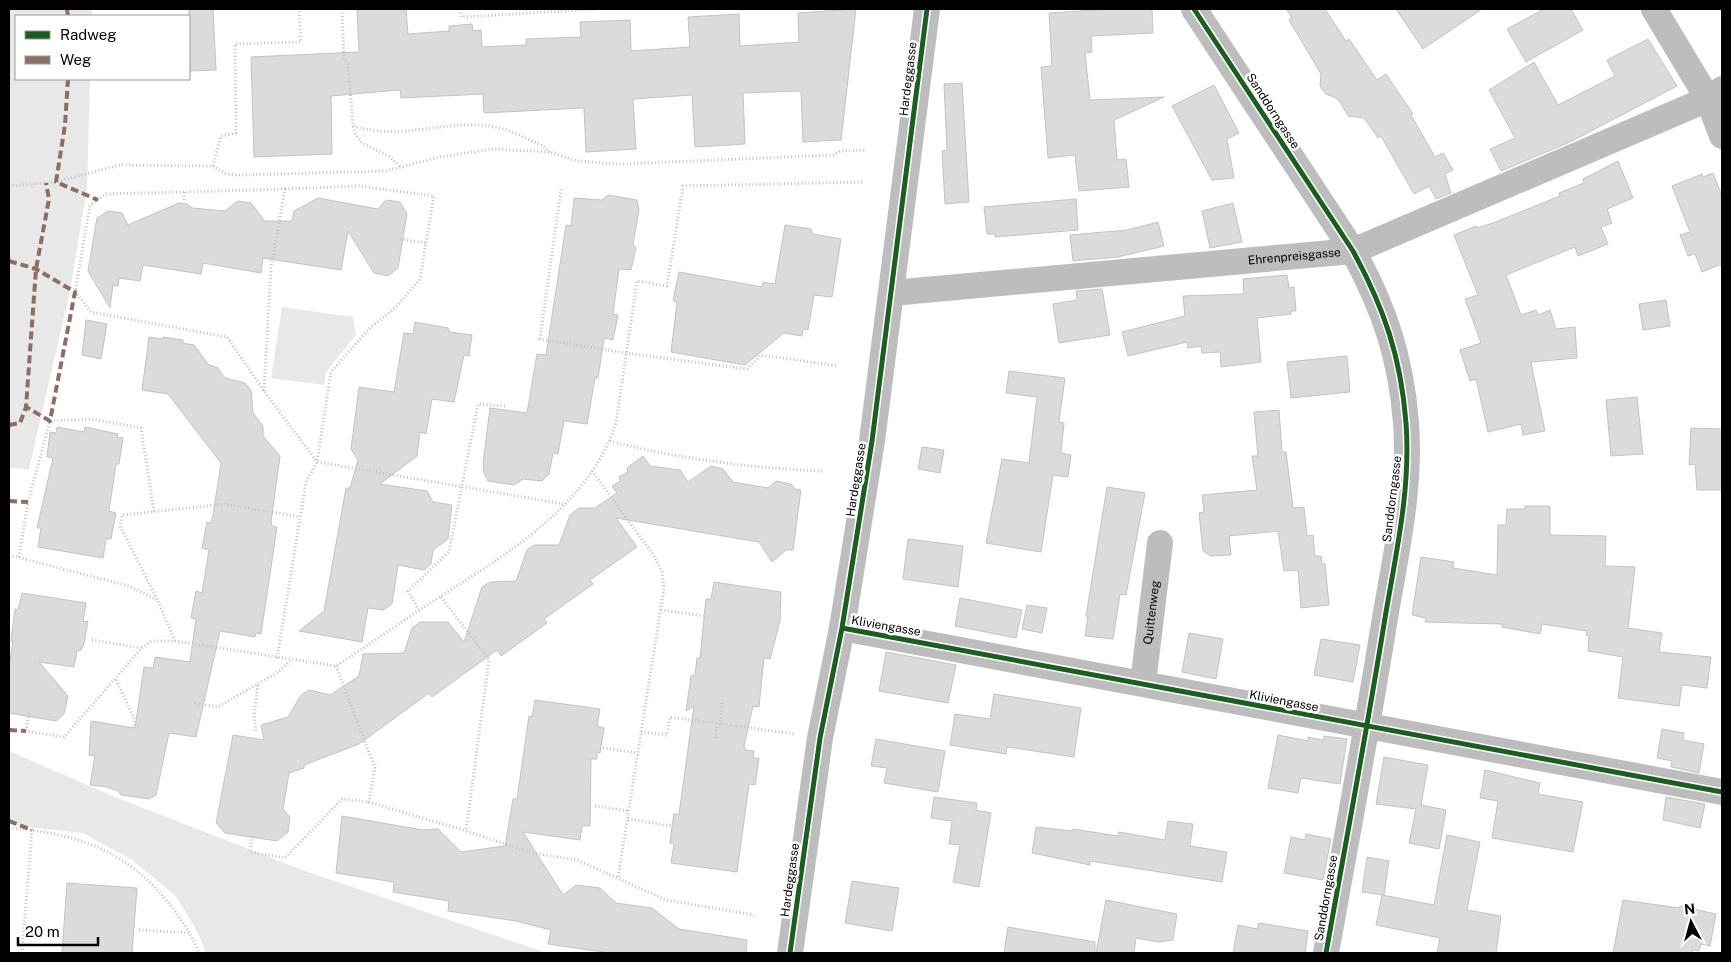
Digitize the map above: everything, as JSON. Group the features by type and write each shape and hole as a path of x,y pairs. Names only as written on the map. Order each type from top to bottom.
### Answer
{"street":[{"name":"Hardeggasse","path":"790,953 820,738 842,628 872,441 927,9"},
{"name":"Sanddorngasse","path":"1194,9 1353,251 1385,316 1398,365 1406,422 1408,459 1404,501 1367,727 1326,953"},
{"path":"1654,9 1715,94 1722,136"},
{"name":"Ehrenpreisgasse","path":"892,293 1353,251 1715,94"},
{"name":"Quittenweg","path":"1144,683 1160,543"},
{"name":"Kliviengasse","path":"842,628 1722,792"}],"path":[{"path":"213,166 221,136 236,133 235,44 301,42 299,9"},
{"path":"342,9 344,59 348,64 352,126 362,143 390,157 401,167"},
{"path":"460,9 461,17 599,9"},
{"path":"352,126 369,132 390,133 446,126 491,126 543,146 550,152"},
{"path":"9,186 56,182 120,165 213,166 226,174 239,175 377,172 440,157 493,149 550,152 577,161 622,164 834,155 840,151 865,150"},
{"path":"30,713 26,731 64,737 116,680 142,648 152,640 175,641 336,666 528,537 564,504 592,471 610,441 616,423 637,281 667,286 683,186 862,182"},
{"path":"277,658 306,482 317,462 331,372 369,329 396,307 420,279 434,196 360,186 106,194 90,205 75,292 90,312 227,336 264,391 317,462 564,504"},
{"path":"264,391 271,268 284,189"},
{"path":"561,189 540,339 626,353 747,369 761,355 838,366"},
{"path":"184,192 184,200"},
{"path":"400,239 426,243"},
{"path":"419,610 408,590 449,552 478,404 505,406"},
{"path":"19,558 28,502 50,421 91,420 141,428 154,512"},
{"path":"610,441 650,451 778,469 822,471"},
{"path":"592,471 654,556 662,572 664,588 618,878"},
{"path":"175,641 158,601 120,526 122,515 225,504 300,517"},
{"path":"9,555 129,586 158,601"},
{"path":"441,597 489,660 466,831"},
{"path":"661,610 705,616"},
{"path":"92,640 142,648"},
{"path":"195,703 218,707 278,672 291,660"},
{"path":"336,666 375,768 370,802"},
{"path":"116,680 135,720 134,728"},
{"path":"256,731 254,718 258,683"},
{"path":"716,738 722,703"},
{"path":"641,732 667,735 670,717 820,738"},
{"path":"603,748 638,753"},
{"path":"252,836 250,852 285,858 342,799 370,802 533,853 577,860 666,900 754,915"},
{"path":"594,806 629,811"},
{"path":"628,819 672,826"},
{"path":"9,828 67,836 98,847 127,862 159,891 190,934 198,953"},
{"path":"22,953 32,830"},
{"path":"139,930 190,934"}],"shaded area":[{"path":"9,9 92,9 92,15 15,15 15,80 90,80 87,188 70,291 29,469 9,468"},
{"path":"282,307 353,317 356,335 326,372 324,385 271,378"},
{"path":"9,751 110,795 302,870 547,953 206,953 198,933 176,896 132,860 83,833 9,825"}],"building":[{"path":"189,9 213,9 216,70 190,71"},
{"path":"357,9 406,9 408,34 449,31 449,26 472,24 473,31 481,30 482,47 526,45 526,39 581,37 580,22 630,20 631,51 690,47 688,17 739,14 740,46 799,42 798,13 856,9 841,140 803,142 801,91 743,93 745,144 695,147 692,95 633,99 636,149 586,152 584,108 484,113 483,94 401,98 400,90 331,96 332,154 254,157 251,57 359,52"},
{"path":"1112,9 1152,9 1153,33 1091,36 1092,52 1085,53 1090,100 1164,97 1114,120 1117,160 1126,159 1129,187 1079,191 1075,155 1048,158 1041,67 1052,66 1049,13"},
{"path":"1286,9 1325,9 1346,41 1349,39 1377,80 1386,74 1413,114 1411,115 1435,157 1443,153 1453,170 1445,174 1451,193 1436,199 1429,186 1414,194 1381,136 1378,138 1364,118 1348,116 1338,99 1326,94 1320,86 1321,74 1289,20 1292,18"},
{"path":"1396,9 1482,9 1423,49"},
{"path":"1544,9 1571,9 1583,30 1526,62 1507,29"},
{"path":"1648,39 1677,86 1570,142 1501,171 1490,149 1515,138 1489,90 1534,62 1558,105 1615,76 1607,60"},
{"path":"962,83 969,202 945,204 942,151 947,150 944,84"},
{"path":"1214,85 1239,133 1227,139 1234,178 1212,180 1172,106"},
{"path":"1618,161 1633,198 1607,209 1612,223 1601,227 1608,244 1578,256 1575,247 1506,275 1521,315 1536,310 1538,315 1550,310 1556,329 1575,327 1577,358 1531,362 1545,431 1523,435 1521,424 1488,432 1476,379 1470,381 1460,350 1481,343 1465,299 1478,295 1454,235 1476,226 1477,228 1493,223 1560,196 1559,193 1584,183 1583,179"},
{"path":"1713,173 1722,196 1722,264 1702,272 1695,254 1688,256 1680,235 1690,232 1672,186 1702,174 1703,177"},
{"path":"608,195 637,200 639,210 633,244 636,248 631,270 619,269 613,314 618,315 613,340 604,338 598,378 595,378 587,424 564,421 558,454 553,453 549,474 542,481 523,479 514,485 488,481 484,473 483,463 490,408 527,413 537,354 546,355 566,225 571,226 574,198 602,200"},
{"path":"318,198 378,209 386,200 400,202 407,214 398,268 388,276 374,273 348,231 341,270 263,258 261,273 203,263 201,274 143,265 140,281 119,278 118,286 113,285 110,308 88,271 97,218 108,211 122,213 128,225 179,203 187,204 192,208 225,211 238,201 251,203 265,221 292,221 294,211"},
{"path":"1076,199 1078,230 995,237 995,234 987,234 984,207"},
{"path":"1233,203 1242,242 1210,248 1202,211"},
{"path":"1158,222 1164,246 1118,257 1073,261 1070,235 1127,230"},
{"path":"785,225 811,229 813,234 841,239 832,297 814,295 808,330 803,329 802,336 784,333 745,365 671,352 677,303 673,300 679,272 762,287 763,282 775,284"},
{"path":"1287,275 1289,288 1294,287 1296,311 1291,311 1291,314 1257,318 1261,362 1221,367 1220,352 1202,353 1201,346 1188,348 1187,342 1128,356 1122,332 1185,316 1183,296 1244,294 1243,279"},
{"path":"1102,289 1110,335 1059,343 1053,304 1077,300 1076,291"},
{"path":"1666,300 1670,326 1643,330 1639,304"},
{"path":"86,320 107,324 101,359 82,355"},
{"path":"415,322 448,328 450,332 472,335 469,356 464,355 454,402 432,399 426,434 420,432 417,456 380,484 427,491 433,502 452,505 448,539 433,550 431,564 424,570 398,565 392,604 383,610 368,608 362,642 299,631 324,611 346,488 350,488 358,460 351,449 359,387 394,392 404,333 413,334"},
{"path":"149,337 183,340 183,343 194,345 209,365 218,368 225,378 245,383 251,390 253,413 263,426 263,436 280,456 271,522 272,526 277,527 261,634 256,633 255,637 220,631 196,737 169,733 156,795 149,799 121,795 118,791 107,787 90,785 95,756 89,755 91,721 135,728 144,667 153,668 155,657 190,662 196,619 191,618 196,591 202,593 209,550 202,548 207,522 211,523 213,515 221,463 168,394 142,390"},
{"path":"1347,356 1350,392 1291,398 1287,362"},
{"path":"1009,371 1065,378 1059,422 1064,423 1061,453 1071,455 1068,477 1053,475 1041,552 986,543 1002,459 1029,463 1037,397 1006,393"},
{"path":"1637,397 1643,454 1611,456 1606,400"},
{"path":"1279,410 1282,452 1286,452 1293,508 1304,507 1307,536 1313,535 1315,556 1321,556 1322,564 1325,564 1329,605 1301,608 1298,570 1284,571 1278,531 1229,536 1231,555 1210,556 1203,551 1199,513 1204,512 1202,495 1257,490 1252,456 1258,456 1254,412"},
{"path":"57,427 84,432 85,427 118,434 117,437 123,438 119,464 116,464 109,511 116,513 111,539 106,539 103,558 38,547 41,528 37,528 53,458 47,457 50,432 56,433"},
{"path":"1691,428 1722,429 1722,490 1697,490 1695,464 1689,465"},
{"path":"922,447 944,450 940,473 918,469"},
{"path":"643,456 650,466 680,470 688,482 711,466 723,469 733,482 768,488 776,481 791,484 795,489 801,490 793,550 786,550 772,562 759,542 616,518 637,547 590,580 593,584 544,619 547,623 501,656 497,650 432,697 429,693 359,744 304,765 304,768 289,773 283,809 290,817 288,832 277,841 225,833 216,823 233,735 264,740 261,725 288,717 301,695 309,690 330,695 359,676 363,654 404,653 412,628 420,622 448,622 464,642 482,587 490,582 516,581 527,550 534,545 559,545 570,515 579,508 595,508 617,493 612,486 620,481 619,477 628,472 627,468"},
{"path":"1107,487 1145,493 1126,595 1120,594 1113,639 1085,636 1088,617 1086,616"},
{"path":"1525,506 1550,506 1550,535 1606,536 1605,566 1635,567 1628,628 1662,633 1659,652 1711,657 1707,688 1682,685 1679,706 1618,698 1623,657 1588,651 1589,636 1586,635 1587,631 1542,624 1540,634 1502,627 1502,624 1425,622 1426,618 1412,615 1421,557 1454,562 1453,568 1497,575 1498,525 1506,525 1507,509 1525,509"},
{"path":"908,539 963,546 958,587 903,579"},
{"path":"714,582 781,592 780,621 770,659 764,658 759,707 753,706 744,746 745,750 754,751 753,758 759,758 755,785 749,784 737,872 671,863 674,844 670,843 672,826 674,814 679,814 694,706 686,711 691,676 695,675 697,658 700,658 706,599 711,599"},
{"path":"22,593 86,603 83,622 88,621 84,644 81,650 77,651 74,667 39,662 68,696 64,714 56,721 9,713 9,668 13,641 11,641 15,609 18,610"},
{"path":"960,598 1022,610 1016,638 955,626"},
{"path":"1027,605 1047,608 1042,633 1022,629"},
{"path":"1189,633 1223,639 1216,679 1182,672"},
{"path":"1321,639 1360,645 1353,682 1314,675"},
{"path":"886,652 956,665 948,703 879,691"},
{"path":"994,694 1081,708 1074,757 1007,747 1006,754 950,745 955,714 990,719"},
{"path":"535,700 600,709 597,726 604,728 600,753 597,752 597,759 591,759 590,826 582,826 580,840 523,832 563,895 576,885 600,888 616,903 652,908 679,929 747,940 746,953 610,953 548,944 551,930 516,921 448,911 449,901 393,892 394,882 336,873 342,816 423,830 438,829 461,852 505,846 513,799 517,799 529,716 532,717"},
{"path":"1662,729 1684,733 1683,740 1704,744 1699,773 1671,767 1672,761 1657,758"},
{"path":"1278,735 1308,741 1308,737 1323,740 1324,736 1347,739 1340,784 1301,778 1298,793 1268,788"},
{"path":"876,739 945,751 938,792 884,783 887,768 871,766"},
{"path":"1384,757 1428,765 1421,805 1446,810 1439,849 1409,843 1416,809 1376,804"},
{"path":"1485,770 1540,783 1538,794 1583,802 1573,852 1492,838 1498,801 1480,798"},
{"path":"934,797 977,803 976,810 991,813 979,887 953,882 960,845 949,844 952,821 931,818"},
{"path":"1666,797 1705,804 1700,828 1663,820"},
{"path":"1168,821 1193,824 1190,846 1227,852 1222,882 1090,861 1090,865 1032,853 1036,827 1073,831 1073,829 1118,836 1119,832 1165,840"},
{"path":"1306,834 1331,839 1323,880 1284,873 1291,837 1305,840"},
{"path":"1447,835 1480,842 1467,910 1501,916 1496,953 1437,953 1440,938 1376,925 1382,895 1434,905"},
{"path":"1367,857 1389,861 1384,895 1362,892"},
{"path":"852,881 899,888 892,931 845,923"},
{"path":"67,883 137,888 132,953 62,953"},
{"path":"1106,900 1177,914 1173,940 1159,942 1136,938 1134,953 1096,953"},
{"path":"1623,900 1679,908 1680,906 1716,914 1710,946 1701,944 1699,951 1693,950 1692,953 1613,953"},
{"path":"1259,923 1308,931 1305,953 1233,953 1238,925 1257,929"},
{"path":"1008,927 1095,942 1095,953 1004,953"}],"marked path":[{"path":"67,9 68,15"},
{"path":"68,80 65,125 56,182 98,200"},
{"path":"9,425 20,423 26,407 36,269 49,199 46,183"},
{"path":"9,261 36,269 75,292 50,421 26,407"},
{"path":"9,501 28,502"},
{"path":"9,730 26,731"},
{"path":"9,821 32,830"}],"cycle path":[{"path":"790,953 820,738 842,628 872,441 927,9"},
{"path":"1194,9 1353,251 1382,313 1395,355 1404,399 1407,447 1406,472 1398,545 1326,953"},
{"path":"842,628 1722,792"}]}
